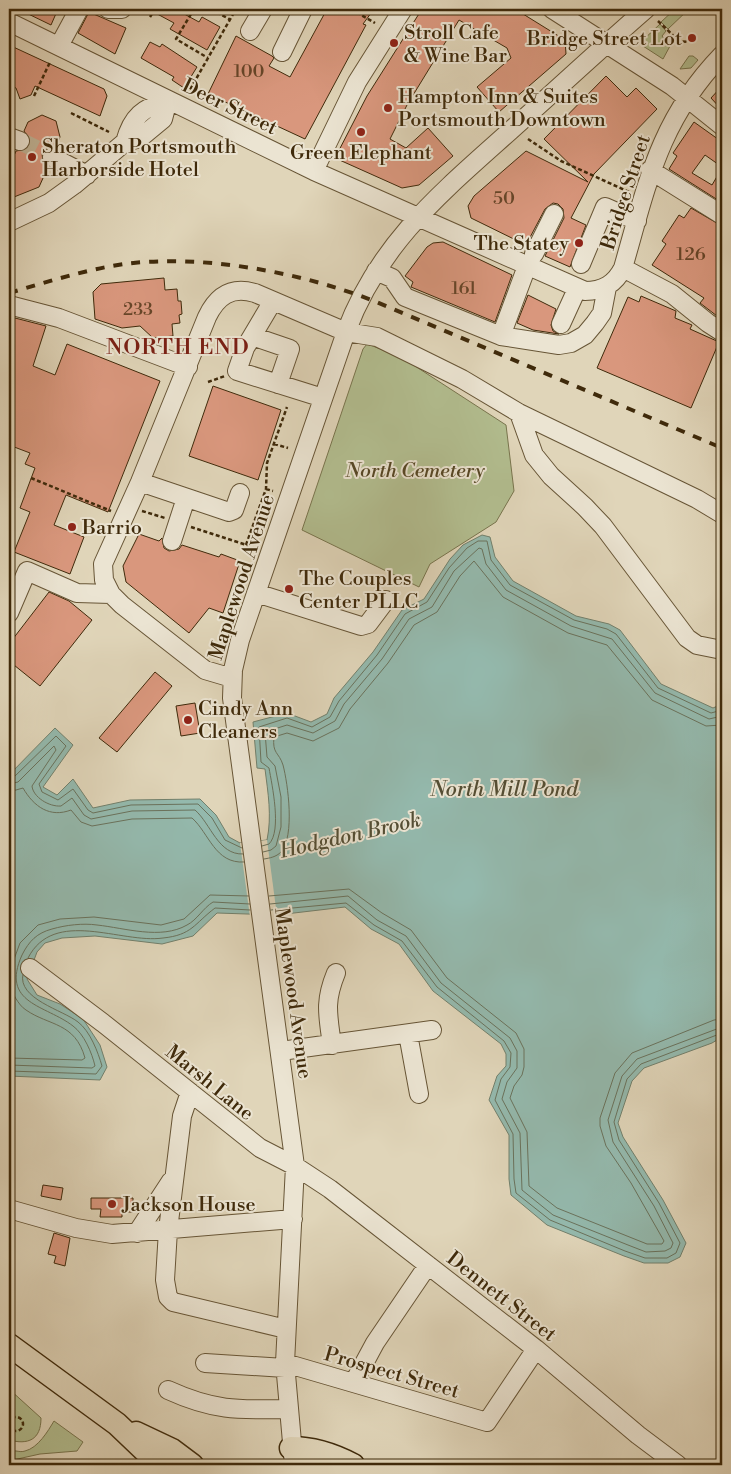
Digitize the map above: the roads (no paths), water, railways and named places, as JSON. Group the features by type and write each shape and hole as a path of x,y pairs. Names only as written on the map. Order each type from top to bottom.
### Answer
{"main road":[{"path":"9,1345 117,1424 160,1465"},
{"path":"117,1424 172,1450 192,1465"},
{"path":"292,1456 304,1448 325,1452 353,1465"}],"street":[{"path":"59,46 79,9"},
{"path":"108,9 122,9"},
{"path":"250,31 263,9"},
{"path":"282,52 303,9"},
{"path":"314,170 357,82 403,9"},
{"path":"552,9 672,86 722,126"},
{"name":"Maplewood Avenue","path":"292,1456 285,1366 295,1166 253,842 232,698 232,678 240,640 346,332 357,306 385,256 418,216 606,44 652,15"},
{"name":"Deer Street","path":"9,22 59,46 174,94 314,170 418,216 530,260 578,289 604,288"},
{"name":"Bridge Street","path":"604,288 618,277 623,268 650,170 658,148 695,84 722,55"},
{"path":"9,222 74,193 87,175 125,142 129,126 149,106 174,94"},
{"path":"52,157 87,175"},
{"path":"650,170 722,214"},
{"path":"581,264 605,207 637,221"},
{"path":"501,336 530,260 554,214"},
{"path":"623,268 672,294 722,332"},
{"path":"376,271 392,278 405,297 501,336 557,334 571,343 585,335 602,313 604,288"},
{"path":"557,334 578,289"},
{"path":"232,678 205,670 111,594 104,580 104,564 114,536 140,482 207,317 219,298 227,293 245,290 346,332 377,337 462,380 519,413 697,499 722,514"},
{"path":"273,301 252,336 237,371 323,398"},
{"path":"9,305 59,318 188,367"},
{"path":"252,336 290,348 278,384"},
{"path":"519,413 534,455 551,476 603,526 687,638 697,645 722,650"},
{"path":"140,482 229,512 234,510 240,493"},
{"path":"172,541 186,498"},
{"path":"9,613 27,572 77,593 111,594"},
{"path":"256,593 361,626 368,624 386,600"},
{"name":"Marsh Lane","path":"30,968 103,1023 260,1148 295,1166"},
{"path":"332,1045 328,992 336,973"},
{"path":"281,1051 432,1030"},
{"path":"408,1034 419,1094"},
{"path":"190,1092 182,1116 168,1230 165,1280 168,1297 172,1302 286,1328"},
{"name":"Dennett Street","path":"295,1166 330,1189 536,1349 672,1463"},
{"path":"136,1233 175,1174"},
{"path":"9,1208 95,1233 136,1233 293,1219"},
{"path":"354,1382 374,1342 428,1265"},
{"name":"Prospect Street","path":"205,1363 285,1366 354,1382 487,1422 536,1349"},
{"path":"168,1390 206,1406 253,1410 287,1408"}],"water":[{"name":"North Mill Pond","path":"482,535 490,537 495,557 513,581 576,616 609,624 620,630 661,684 713,708 722,704 722,1037 712,1043 644,1068 632,1081 618,1123 623,1137 663,1200 686,1243 680,1257 668,1263 644,1263 547,1225 511,1195 509,1135 489,1100 497,1076 506,1066 506,1054 501,1044 433,991 399,944 371,929 345,907 277,915 217,913 193,936 162,944 95,936 62,938 45,943 37,952 27,979 37,995 60,1004 83,1019 100,1045 107,1067 100,1080 9,1076 9,775 55,728 73,745 43,787 57,795 73,779 93,808 130,800 200,799 216,815 229,837 240,843 267,840 269,813 265,769 257,768 253,722 287,713 311,722 327,714 334,698 373,652 402,610 424,599 450,559 463,545"}],"tunnel":[{"path":"20,141 52,157"}],"railway":[{"path":"9,293 66,277 124,264 186,261 251,268 283,274 374,301 722,448"}],"place":[{"name":"Bridge Street Lot","path":"692,38"},
{"name":"Stroll Cafe & Wine Bar","path":"394,43"},
{"name":"Hampton Inn & Suites Portsmouth Downtown","path":"388,108"},
{"name":"Green Elephant","path":"361,132"},
{"name":"Sheraton Portsmouth Harborside Hotel","path":"32,157"},
{"name":"The Statey","path":"579,243"},
{"name":"Barrio","path":"72,527"},
{"name":"The Couples Center PLLC","path":"289,589"},
{"name":"Cindy Ann Cleaners","path":"188,720"},
{"name":"Jackson House","path":"112,1204"}],"district":[{"name":"NORTH END","path":"178,346"}],"park label":[{"name":"North Cemetery","path":"415,470"}],"water label":[{"name":"Hodgdon Brook","path":"350,835"}]}
